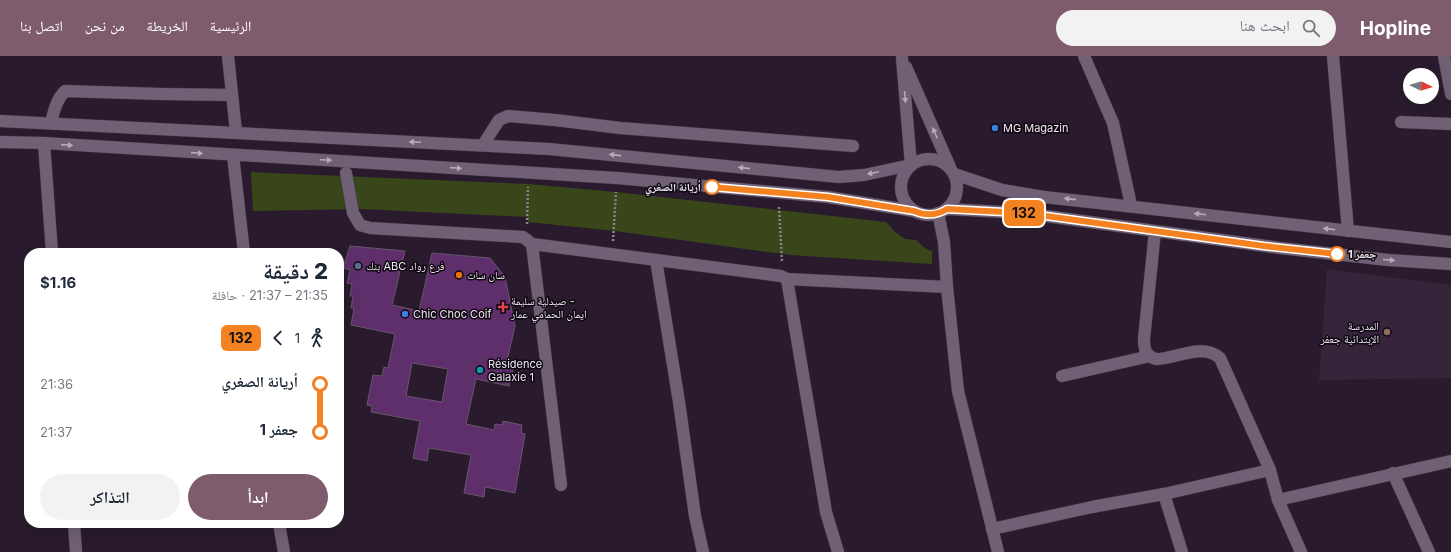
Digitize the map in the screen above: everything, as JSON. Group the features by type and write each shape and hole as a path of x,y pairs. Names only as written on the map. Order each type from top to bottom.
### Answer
{"street":[{"path":"228,56 236,132"},
{"path":"1084,56 1113,123 1131,205"},
{"path":"1333,56 1348,231"},
{"path":"1444,56 1451,94"},
{"path":"902,57 911,165 904,174 901,182 901,190 903,198 914,211"},
{"path":"902,57 952,171 957,188 956,196 952,203 943,211"},
{"path":"51,123 56,103 65,91 232,95"},
{"path":"483,145 499,120 508,116 620,128 853,146"},
{"path":"0,121 549,149 839,177 864,175 911,165 927,159 936,159 944,163 952,171 1002,190 1044,197 1131,205 1238,219 1451,242"},
{"path":"1401,122 1451,124"},
{"path":"170,151 172,129"},
{"path":"0,142 44,143 336,160 617,178 828,197 930,215 943,211 1024,213 1295,249 1388,260 1451,264"},
{"path":"44,143 52,248"},
{"path":"232,155 243,248"},
{"path":"346,173 353,213 360,225 370,228 528,241 611,255 784,278 947,287"},
{"path":"943,211 947,287 958,391 998,552"},
{"path":"1150,356 1145,350 1144,339 1155,231"},
{"path":"528,241 561,485"},
{"path":"656,260 679,402 695,516 703,552"},
{"path":"784,278 826,512 838,552"},
{"path":"1062,376 1150,356 1159,359 1204,351 1215,354 1220,358 1270,470 1278,500 1301,552"},
{"path":"1278,500 1451,461"},
{"path":"992,529 1092,507 1164,494 1270,470"},
{"path":"1394,473 1429,552"},
{"path":"1164,494 1182,552"},
{"path":"74,528 76,552"},
{"path":"280,528 284,552"}],"path":[{"path":"527,173 528,241"},
{"path":"611,255 615,231 617,178"},
{"path":"778,193 784,278"}],"shaded area":[{"name":"المدرسة الإبتدائية جعفر","path":"1327,269 1451,285 1451,378 1319,380"}],"green space":[{"path":"251,172 528,184 616,192 886,222 895,232 905,239 916,240 926,249 932,251 932,264 790,255 615,231 528,222 527,217 361,209 253,211"}],"building":[{"name":"Résidence Galaxie 1","path":"350,246 405,251 392,305 419,311 432,253 490,258 505,277 515,326 507,361 515,362 509,386 476,379 466,424 494,430 495,424 502,425 503,421 522,425 521,433 525,434 515,493 485,487 484,497 464,493 471,455 429,448 427,461 413,458 420,421 371,412 372,406 367,405 373,375 382,376 384,367 388,368 395,334 351,325 354,308 351,308 353,296 350,296 352,284 347,283 350,270 344,268 344,265","holes":["412,363 448,369 442,402 406,396"]}],"bus line":[{"name":"132","path":"712,187 828,197 930,215 938,214 947,209 1024,213 1264,246 1337,254"}],"place":[{"name":"MG Magazin","path":"995,128"},
{"name":"أريانة الصغري","path":"712,187"},
{"name":"جعفر 1","path":"1337,254"},
{"name":"بنك ABC فرع رواد","path":"358,266"},
{"name":"سان سات","path":"459,275"},
{"name":"صيدلية سليمة - ايمان الحمامي عمار","path":"503,307"},
{"name":"Chic Choc Coif","path":"405,314"},
{"name":"المدرسة الإبتدائية جعفر","path":"1387,332"},
{"name":"Résidence Galaxie 1","path":"480,370"}]}
